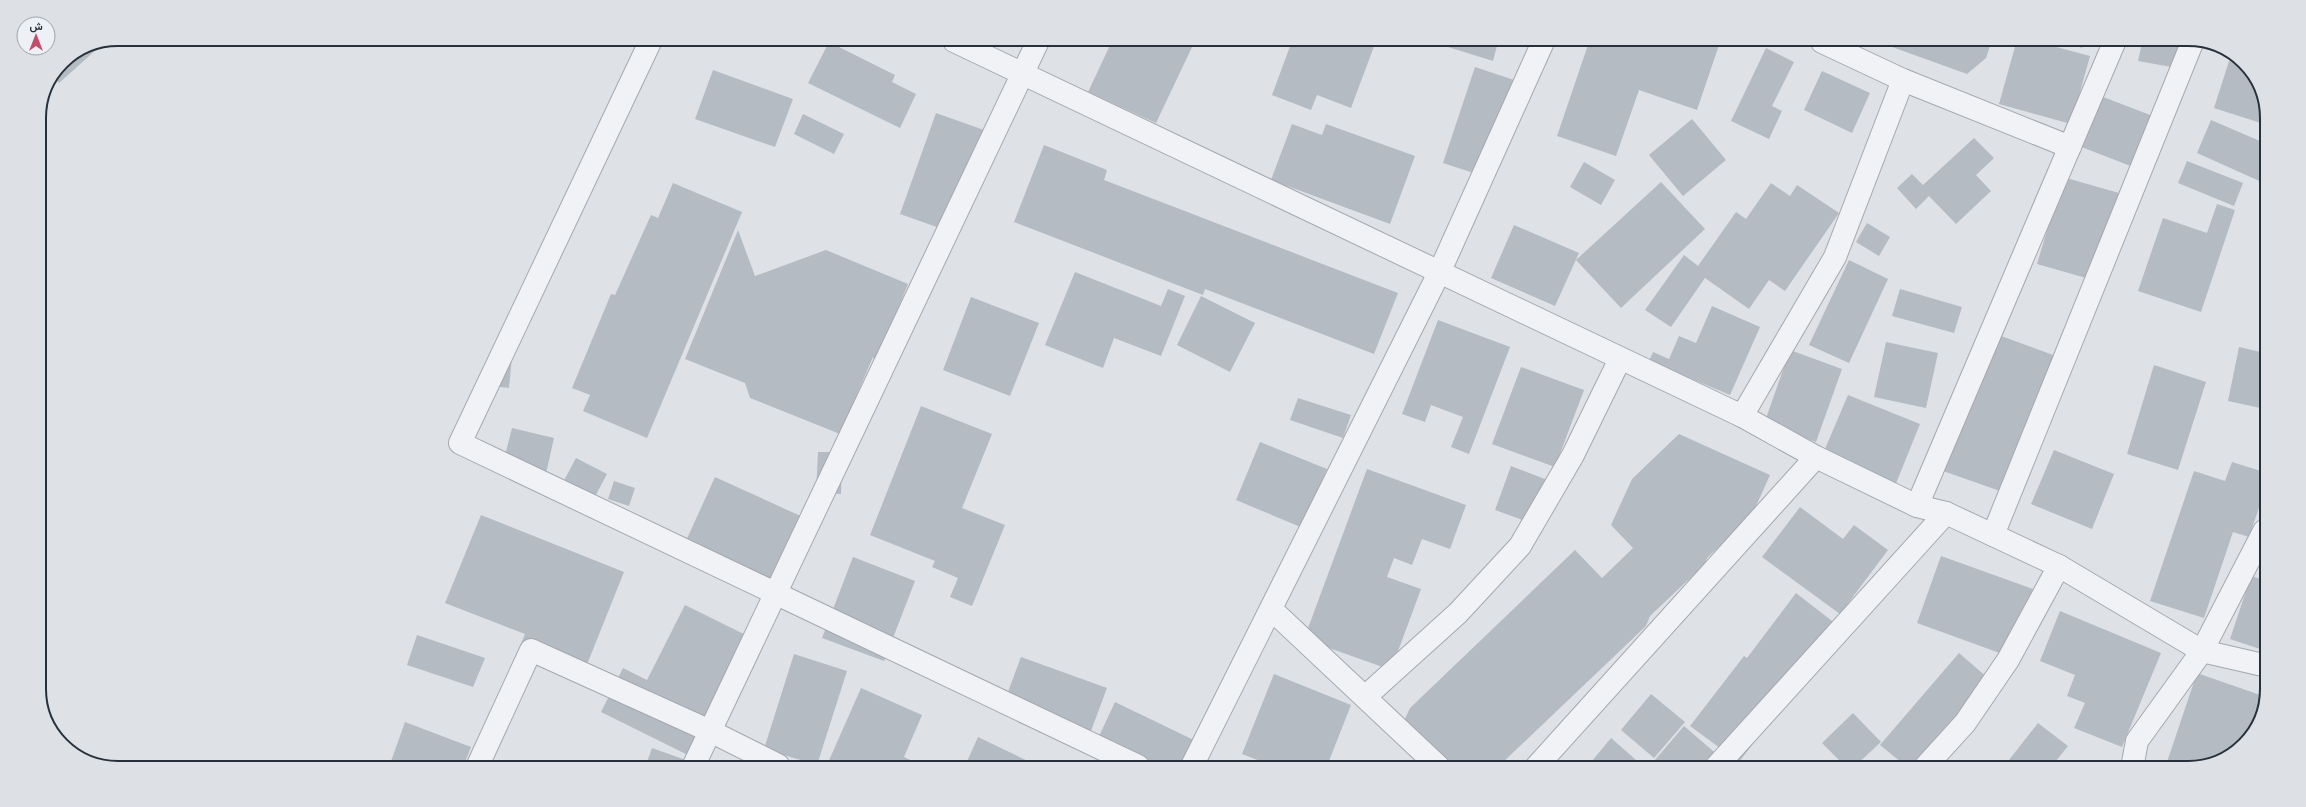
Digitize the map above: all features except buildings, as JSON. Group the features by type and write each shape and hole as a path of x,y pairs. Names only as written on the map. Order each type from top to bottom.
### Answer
{"street":[{"path":"648,46 460,443 776,592 1128,761"},
{"path":"965,46 1742,416 1816,457 1917,506 1946,513 2059,566 2202,651 2260,664"},
{"path":"696,761 1036,46"},
{"path":"1195,761 1439,272 1540,46"},
{"path":"1831,46 1903,80 2070,148"},
{"path":"1917,506 2113,46"},
{"path":"1993,535 2191,46"},
{"path":"1742,416 1835,257 1903,80"},
{"path":"1365,697 1458,613 1520,546 1573,454 1620,359"},
{"path":"1541,761 1816,457"},
{"path":"1721,761 1946,513"},
{"path":"2133,761 2137,741 2202,651 2260,539"},
{"path":"1931,761 1965,723 2008,660 2059,566"},
{"path":"1271,609 1434,761"},
{"path":"480,761 531,650 710,731 770,761"}]}
